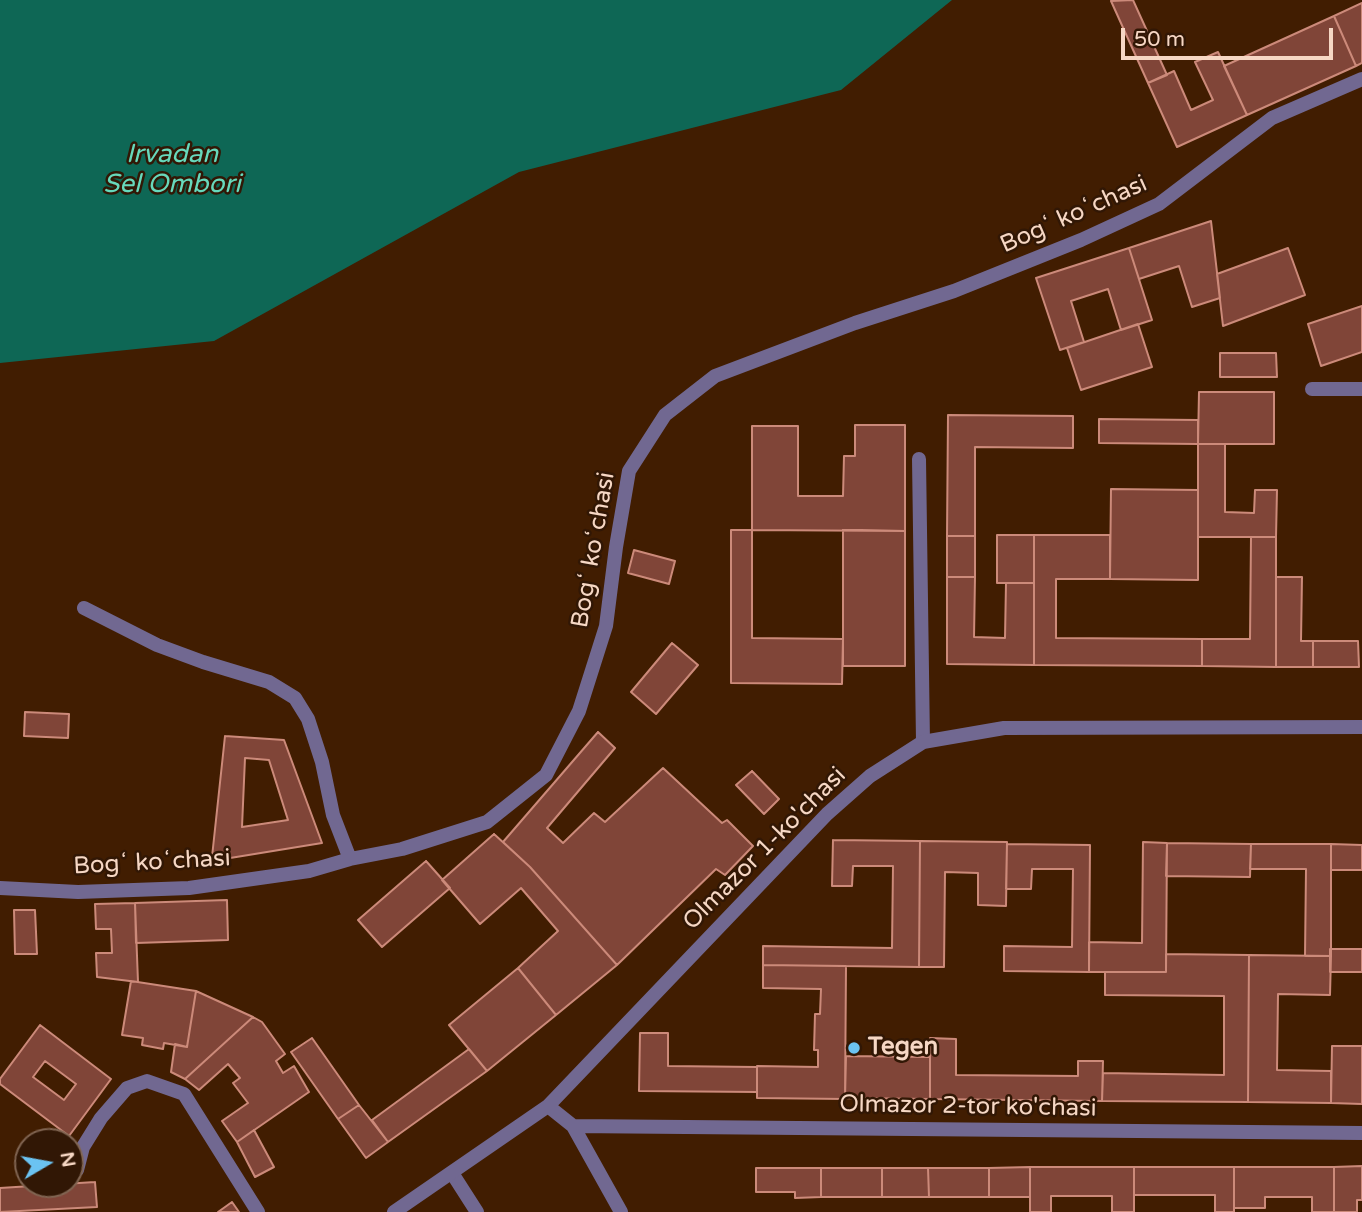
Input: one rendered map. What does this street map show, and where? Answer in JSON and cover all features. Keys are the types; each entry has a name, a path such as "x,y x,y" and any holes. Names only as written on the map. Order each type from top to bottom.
{"street":[{"name":"Bogʻ koʻchasi","path":"0,888 78,892 189,888 309,871 350,859 402,849 487,822 546,775 579,711 606,626 629,471 665,415 715,376 855,323 954,291 1081,240 1159,204 1272,118 1362,79"},
{"path":"1312,389 1362,389"},
{"path":"919,459 923,742"},
{"path":"84,607 157,645 269,682 295,698 309,719 333,815 350,859"},
{"name":"Olmazor 1-ko'chasi","path":"394,1212 548,1106 827,814 870,776 923,742 1004,728 1362,727"},
{"path":"84,1145 101,1118 127,1088 148,1081 184,1094 258,1212"},
{"path":"548,1106 573,1126 621,1212"},
{"name":"Olmazor 2-tor ko'chasi","path":"573,1126 1362,1133"},
{"path":"452,1173 477,1212"}],"water":[{"name":"Irvadan Sel Ombori","path":"0,0 952,0 841,90 519,172 214,341 0,363"}],"building":[{"path":"1133,0 1167,75 1148,83 1111,1"},
{"path":"1362,3 1362,63 1356,66 1334,16"},
{"path":"1334,16 1356,66 1247,115 1224,66"},
{"path":"1218,52 1247,115 1177,147 1148,83 1174,71 1191,110 1213,100 1195,62"},
{"path":"1211,221 1220,298 1192,307 1179,266 1139,279 1129,248"},
{"path":"1129,248 1152,320 1121,330 1108,289 1071,301 1084,342 1060,350 1036,278"},
{"path":"1288,248 1305,295 1223,326 1217,274"},
{"path":"1362,306 1362,352 1321,366 1308,324"},
{"path":"1138,324 1152,367 1081,390 1067,348"},
{"path":"1220,353 1276,353 1277,377 1220,377"},
{"path":"1199,392 1274,392 1274,444 1198,444"},
{"path":"948,415 1073,416 1073,448 975,447 975,536 947,536"},
{"path":"1099,419 1198,420 1198,444 1099,443"},
{"path":"855,425 905,425 905,531 752,530 752,426 798,426 798,496 843,496 844,456 855,456"},
{"path":"1198,444 1225,444 1225,512 1254,513 1255,490 1277,490 1276,537 1198,537"},
{"path":"1111,489 1198,490 1198,580 1110,579"},
{"path":"731,530 752,530 752,638 843,639 842,684 731,683"},
{"path":"843,530 905,531 905,666 843,666"},
{"path":"997,535 1034,535 1034,583 997,583"},
{"path":"1034,535 1110,535 1110,579 1056,579 1056,638 1202,639 1202,666 1034,665"},
{"path":"947,536 975,536 975,577 947,577"},
{"path":"1251,537 1276,537 1276,667 1202,666 1202,639 1250,639"},
{"path":"634,550 675,561 669,584 628,573"},
{"path":"947,577 975,577 974,637 1005,638 1006,583 1034,583 1034,665 947,664"},
{"path":"1276,577 1302,577 1301,641 1313,641 1313,667 1276,667"},
{"path":"1313,641 1358,641 1359,667 1313,667"},
{"path":"672,643 698,665 656,714 631,692"},
{"path":"25,712 69,714 68,738 24,736"},
{"path":"598,732 615,748 547,828 563,843 594,813 605,822 663,768 722,823 727,820 753,846 725,875 716,869 617,965 530,867 503,842"},
{"path":"225,736 284,740 322,843 224,859 212,857","holes":["245,758 269,760 288,820 242,827"]},
{"path":"752,771 779,799 764,814 736,785"},
{"path":"494,834 530,867 617,965 556,1015 518,968 558,931 521,888 480,924 442,880"},
{"path":"833,840 920,841 919,967 763,965 763,946 892,948 893,866 853,866 852,886 832,886"},
{"path":"920,841 1007,842 1006,906 978,905 978,873 945,872 944,967 919,967"},
{"path":"1143,842 1167,843 1166,972 1089,972 1089,942 1142,943"},
{"path":"1167,843 1251,844 1250,877 1166,876"},
{"path":"1007,844 1090,845 1089,972 1004,971 1004,946 1072,947 1073,869 1032,869 1031,889 1006,889"},
{"path":"1251,844 1331,844 1331,956 1305,956 1306,869 1250,869"},
{"path":"1331,844 1362,845 1362,870 1331,870"},
{"path":"426,861 450,888 382,947 358,920"},
{"path":"227,900 228,940 136,943 135,903"},
{"path":"135,903 138,982 97,977 96,953 112,953 111,929 96,929 95,904"},
{"path":"14,910 35,910 37,954 15,954"},
{"path":"1330,949 1362,949 1362,972 1330,972"},
{"path":"1166,954 1249,955 1248,1102 1102,1101 1103,1073 1224,1075 1224,996 1105,995 1105,972 1166,972"},
{"path":"1249,955 1331,956 1330,995 1278,994 1277,1070 1331,1071 1331,1103 1248,1102"},
{"path":"763,965 846,966 845,1099 757,1098 757,1066 818,1067 818,1050 814,1050 815,1014 820,1014 821,989 763,988"},
{"path":"518,968 556,1015 487,1071 449,1025"},
{"path":"131,981 196,991 187,1047 164,1043 163,1049 142,1045 143,1038 122,1035"},
{"path":"196,991 253,1017 185,1079 171,1072 175,1044 187,1047"},
{"path":"253,1017 262,1022 285,1054 276,1061 283,1073 294,1066 309,1092 237,1142 222,1121 248,1103 233,1083 240,1078 228,1064 199,1090 185,1079"},
{"path":"40,1025 111,1079 75,1128 58,1128 0,1084 0,1079","holes":["45,1061 76,1084 64,1100 33,1077"]},
{"path":"640,1033 668,1033 668,1066 757,1067 757,1092 639,1091"},
{"path":"312,1038 359,1105 338,1119 291,1052"},
{"path":"930,1038 956,1039 956,1075 1078,1076 1078,1061 1103,1061 1102,1101 930,1099"},
{"path":"1332,1046 1362,1046 1362,1104 1331,1103"},
{"path":"469,1049 487,1071 388,1142 372,1120"},
{"path":"846,1056 930,1057 930,1099 845,1098"},
{"path":"359,1105 388,1142 366,1158 338,1119"},
{"path":"254,1130 274,1167 255,1177 237,1142"},
{"path":"1362,1166 1362,1200 1357,1200 1357,1212 1334,1212 1334,1167"},
{"path":"1030,1167 1030,1197 989,1197 989,1168"},
{"path":"1030,1167 1134,1167 1134,1212 1112,1212 1112,1196 1051,1196 1051,1212 1030,1212"},
{"path":"1134,1167 1234,1167 1234,1212 1215,1212 1215,1195 1134,1195"},
{"path":"1234,1167 1334,1167 1334,1212 1312,1212 1312,1197 1265,1197 1265,1208 1234,1208"},
{"path":"756,1168 821,1168 821,1197 795,1198 795,1192 756,1192"},
{"path":"821,1168 882,1168 882,1197 821,1197"},
{"path":"882,1168 928,1168 929,1197 882,1197"},
{"path":"928,1168 989,1168 989,1197 929,1197"},
{"path":"95,1182 97,1207 0,1212 0,1188 14,1187 14,1198 84,1198 84,1183"},
{"path":"232,1202 239,1212 218,1212"}],"place":[{"name":"Tegen","path":"854,1048"}]}
